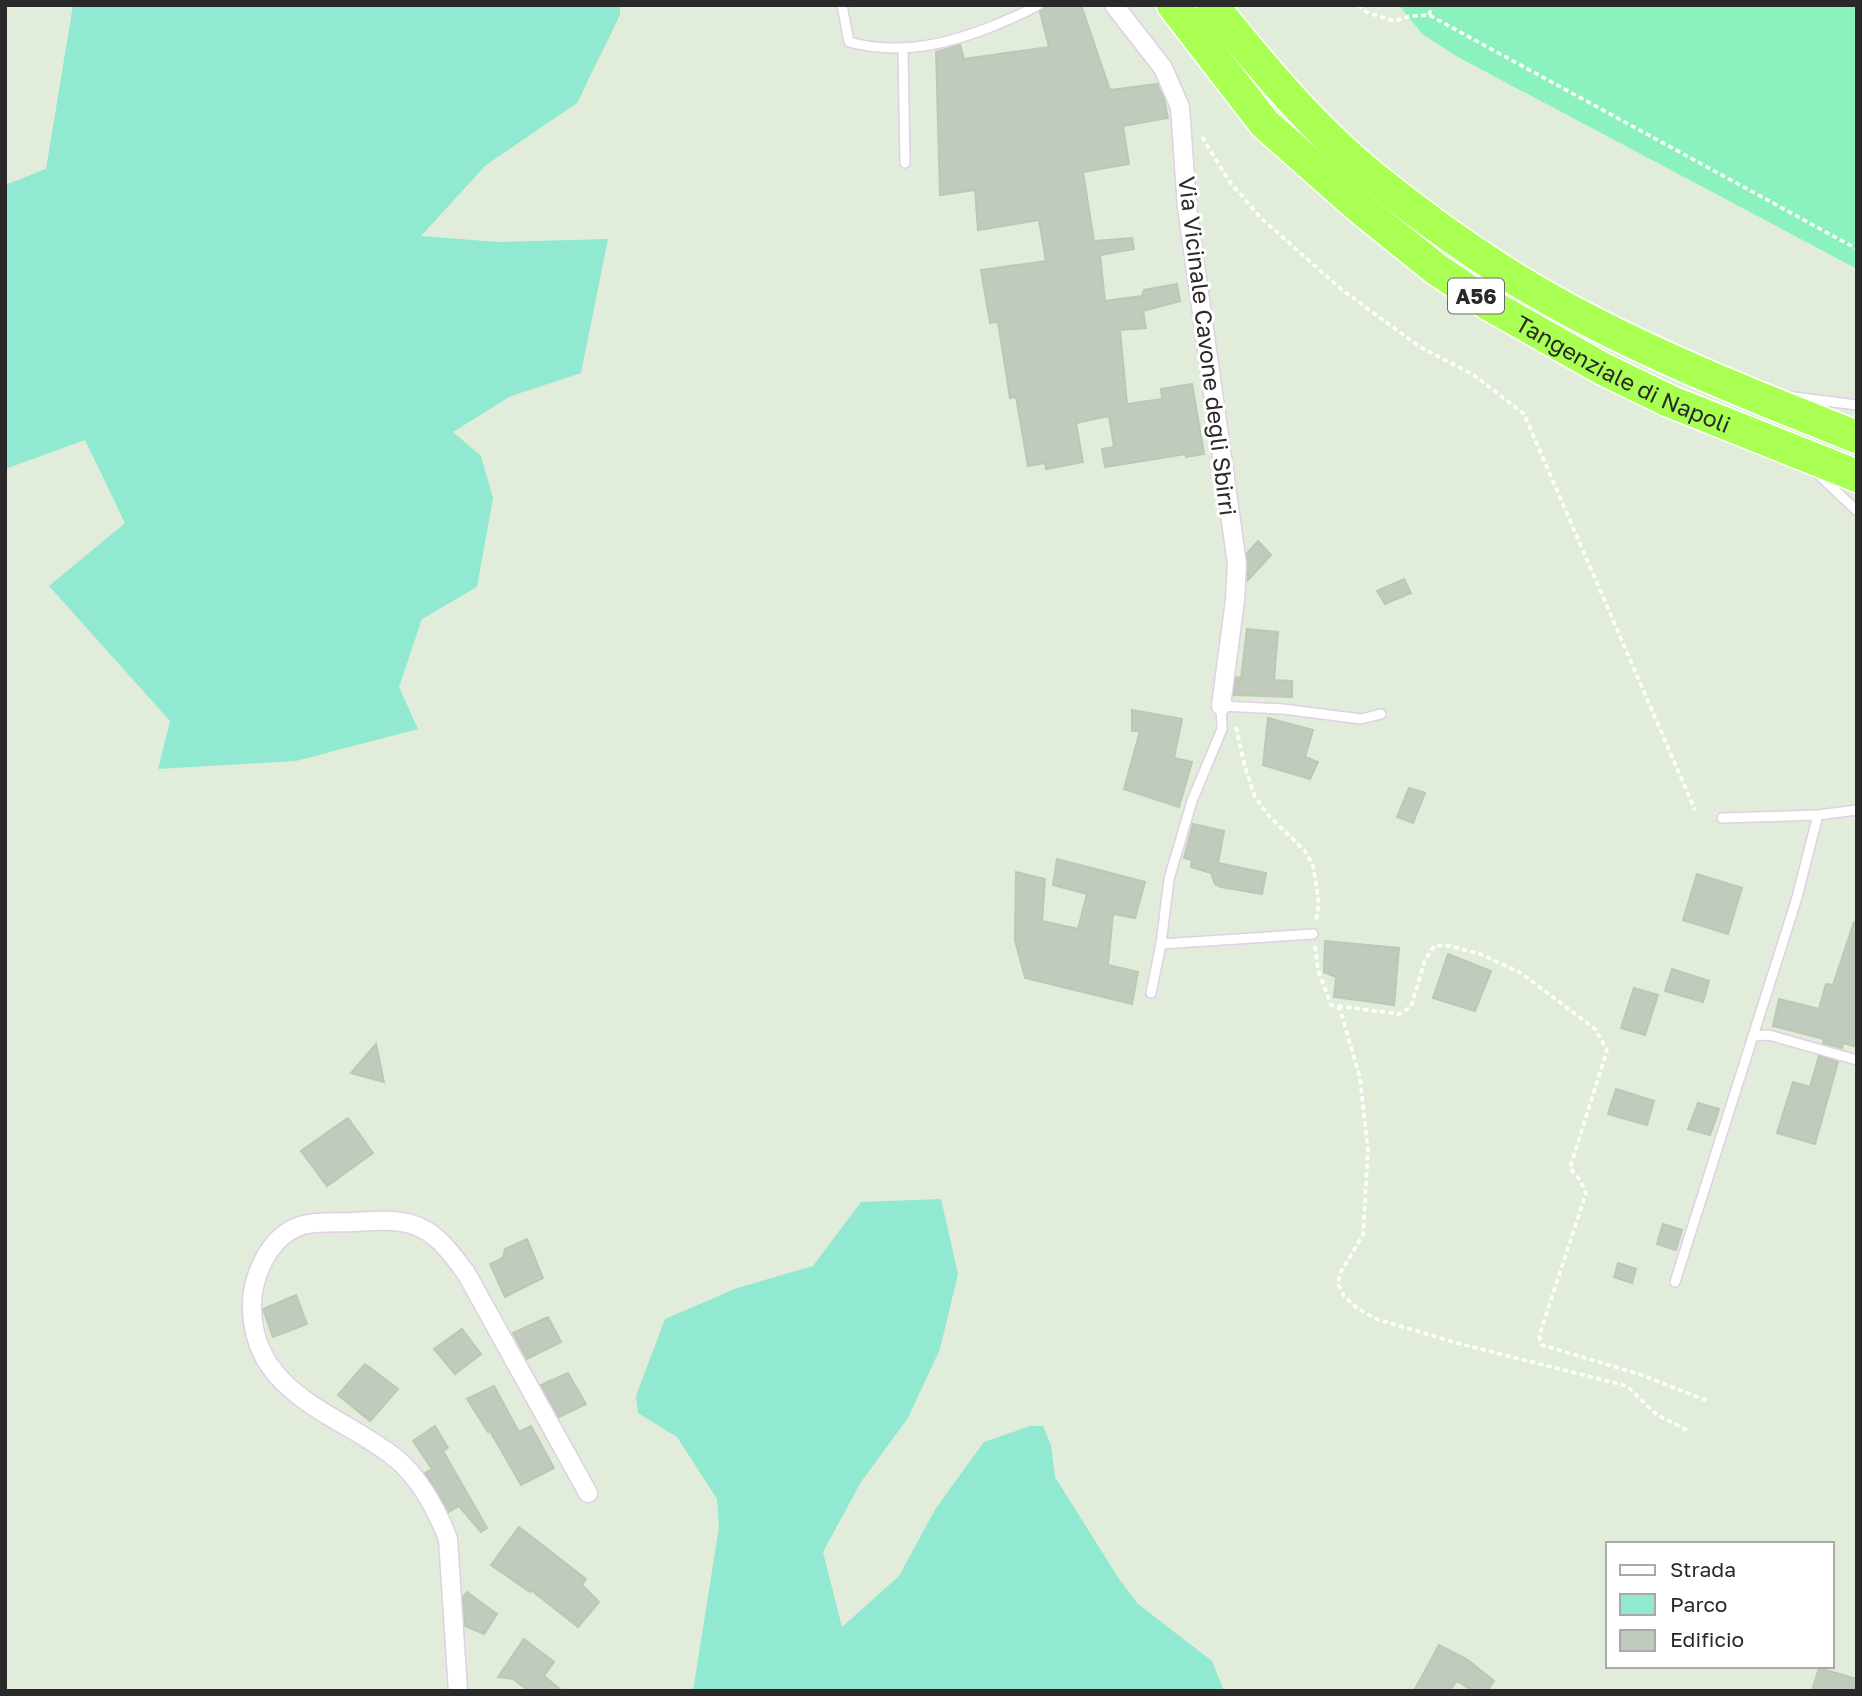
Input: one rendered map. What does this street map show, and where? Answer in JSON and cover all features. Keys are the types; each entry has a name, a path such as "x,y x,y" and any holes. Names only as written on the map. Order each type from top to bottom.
{"highway":[{"name":"Tangenziale di Napoli","path":"1173,5 1265,124 1359,207 1436,269 1488,304 1603,369 1669,401 1857,477"},
{"name":"Tangenziale di Napoli","path":"1212,5 1267,74 1322,131 1374,178 1504,271 1565,308 1735,389 1857,437"}],"street":[{"name":"Via Vicinale Cavone degli Sbirri","path":"1114,5 1163,68 1180,107 1187,207 1237,564 1221,706"},
{"path":"458,1691 448,1539 441,1519 410,1472 393,1456 300,1398 282,1384 268,1363 261,1351 252,1309 256,1276 268,1254 288,1232 301,1226 393,1222 411,1224 434,1236 466,1273 588,1493"}],"lane":[{"path":"842,5 849,42 872,48 902,50 927,47 975,34 1038,5"},
{"path":"902,50 905,163"},
{"path":"1735,389 1857,405"},
{"path":"1796,453 1857,511"},
{"path":"1151,993 1161,944 1169,879 1192,801 1222,729 1221,706 1283,709 1361,719 1381,714"},
{"path":"1722,818 1818,815 1857,810"},
{"path":"1675,1282 1796,901 1818,815"},
{"path":"1161,944 1313,934"},
{"path":"1753,1036 1769,1035 1857,1059"}],"path":[{"path":"1358,5 1366,12 1394,21 1429,15 1857,249"},
{"path":"1429,15 1432,5"},
{"path":"1180,107 1215,156 1229,181 1261,218 1341,289 1420,347 1474,375 1524,414 1695,810"},
{"path":"1221,706 1238,731 1244,767 1255,797 1269,816 1305,851 1313,866 1319,903 1313,934 1318,970 1331,1006"},
{"path":"1331,1006 1399,1014 1411,1007 1425,960 1435,945 1450,946 1480,954 1521,974 1595,1029 1606,1050 1570,1168 1586,1193 1539,1336 1542,1345 1639,1374 1709,1401"},
{"path":"1331,1006 1340,1009 1360,1078 1368,1150 1363,1235 1340,1273 1338,1284 1344,1296 1376,1320 1626,1386 1657,1415 1689,1431"}],"green space":[{"path":"73,5 620,5 620,15 577,103 486,165 421,236 498,242 608,239 581,373 511,396 453,432 481,456 493,498 477,587 422,619 399,687 418,729 296,761 158,769 170,721 49,586 125,523 85,440 5,469 5,185 46,169"},
{"path":"1399,5 1857,5 1857,269 1458,57 1422,34"},
{"path":"941,1199 958,1274 940,1349 908,1418 861,1482 823,1552 842,1627 899,1576 936,1508 984,1442 1030,1426 1043,1426 1051,1445 1055,1477 1119,1579 1138,1604 1212,1661 1224,1691 693,1691 719,1527 717,1499 677,1437 638,1413 636,1396 665,1319 737,1288 813,1266 861,1202"}],"building":[{"path":"1049,5 1081,5 1110,90 1157,84 1164,99 1168,118 1123,126 1129,164 1083,172 1094,241 1132,238 1134,249 1100,255 1105,301 1142,296 1144,290 1177,284 1180,301 1143,311 1146,328 1120,330 1127,404 1162,399 1161,389 1192,384 1204,454 1186,457 1186,454 1105,467 1102,449 1114,447 1109,416 1076,423 1083,462 1046,469 1045,463 1028,466 1016,397 1010,398 998,322 990,323 981,270 1046,261 1039,220 978,230 975,190 940,195 936,52 960,45 964,59 1049,47 1040,12"},
{"path":"1258,541 1271,555 1248,580 1247,553"},
{"path":"1404,579 1411,593 1385,604 1377,591"},
{"path":"1247,629 1278,632 1274,680 1292,681 1292,697 1234,695 1236,677 1241,678"},
{"path":"1132,710 1182,719 1174,758 1192,762 1179,807 1124,789 1140,731 1132,731"},
{"path":"1268,718 1313,730 1305,757 1318,762 1310,779 1263,765"},
{"path":"1409,788 1425,793 1413,823 1397,817"},
{"path":"1193,824 1224,831 1218,863 1266,873 1262,894 1221,887 1215,884 1211,873 1191,867 1192,860 1184,858"},
{"path":"1057,859 1145,882 1135,918 1113,914 1108,965 1138,972 1132,1004 1025,978 1015,940 1016,872 1045,879 1042,921 1078,929 1087,894 1053,885"},
{"path":"1697,874 1742,888 1728,934 1683,920"},
{"path":"1854,922 1857,922 1857,1047 1843,1043 1842,1048 1823,1043 1824,1039 1773,1026 1779,999 1819,1009 1826,984 1833,985"},
{"path":"1325,941 1399,948 1394,1005 1334,997 1336,977 1324,972"},
{"path":"1448,954 1491,971 1475,1011 1433,998"},
{"path":"1672,969 1709,981 1703,1002 1665,991"},
{"path":"1634,988 1658,995 1645,1035 1621,1028"},
{"path":"376,1044 384,1082 351,1073"},
{"path":"1819,1056 1838,1062 1815,1144 1777,1133 1793,1082 1810,1087"},
{"path":"1616,1089 1654,1101 1647,1125 1608,1114"},
{"path":"1698,1103 1719,1109 1710,1135 1688,1129"},
{"path":"348,1118 373,1153 327,1186 301,1151"},
{"path":"1663,1224 1682,1230 1676,1250 1657,1244"},
{"path":"527,1239 543,1278 505,1297 490,1264 503,1258 505,1249"},
{"path":"1618,1263 1636,1269 1632,1283 1614,1277"},
{"path":"296,1295 307,1324 273,1337 263,1309"},
{"path":"548,1317 561,1342 527,1359 513,1333"},
{"path":"462,1329 481,1354 455,1374 434,1349"},
{"path":"365,1364 398,1389 370,1421 338,1395"},
{"path":"568,1373 586,1404 559,1417 541,1385"},
{"path":"494,1386 519,1432 531,1426 554,1468 521,1485 490,1431 488,1432 467,1399"},
{"path":"435,1426 448,1448 443,1451 487,1528 481,1532 459,1506 449,1512 425,1473 432,1469 413,1441"},
{"path":"519,1527 586,1579 582,1585 599,1602 578,1627 531,1590 530,1592 491,1565"},
{"path":"467,1592 497,1614 484,1634 465,1626 463,1597"},
{"path":"524,1639 554,1662 544,1676 562,1691 529,1691 513,1679 498,1677"},
{"path":"1439,1645 1468,1660 1494,1681 1487,1691 1473,1691 1457,1681 1449,1691 1414,1691"},
{"path":"1819,1668 1857,1679 1857,1691 1812,1691"}]}
